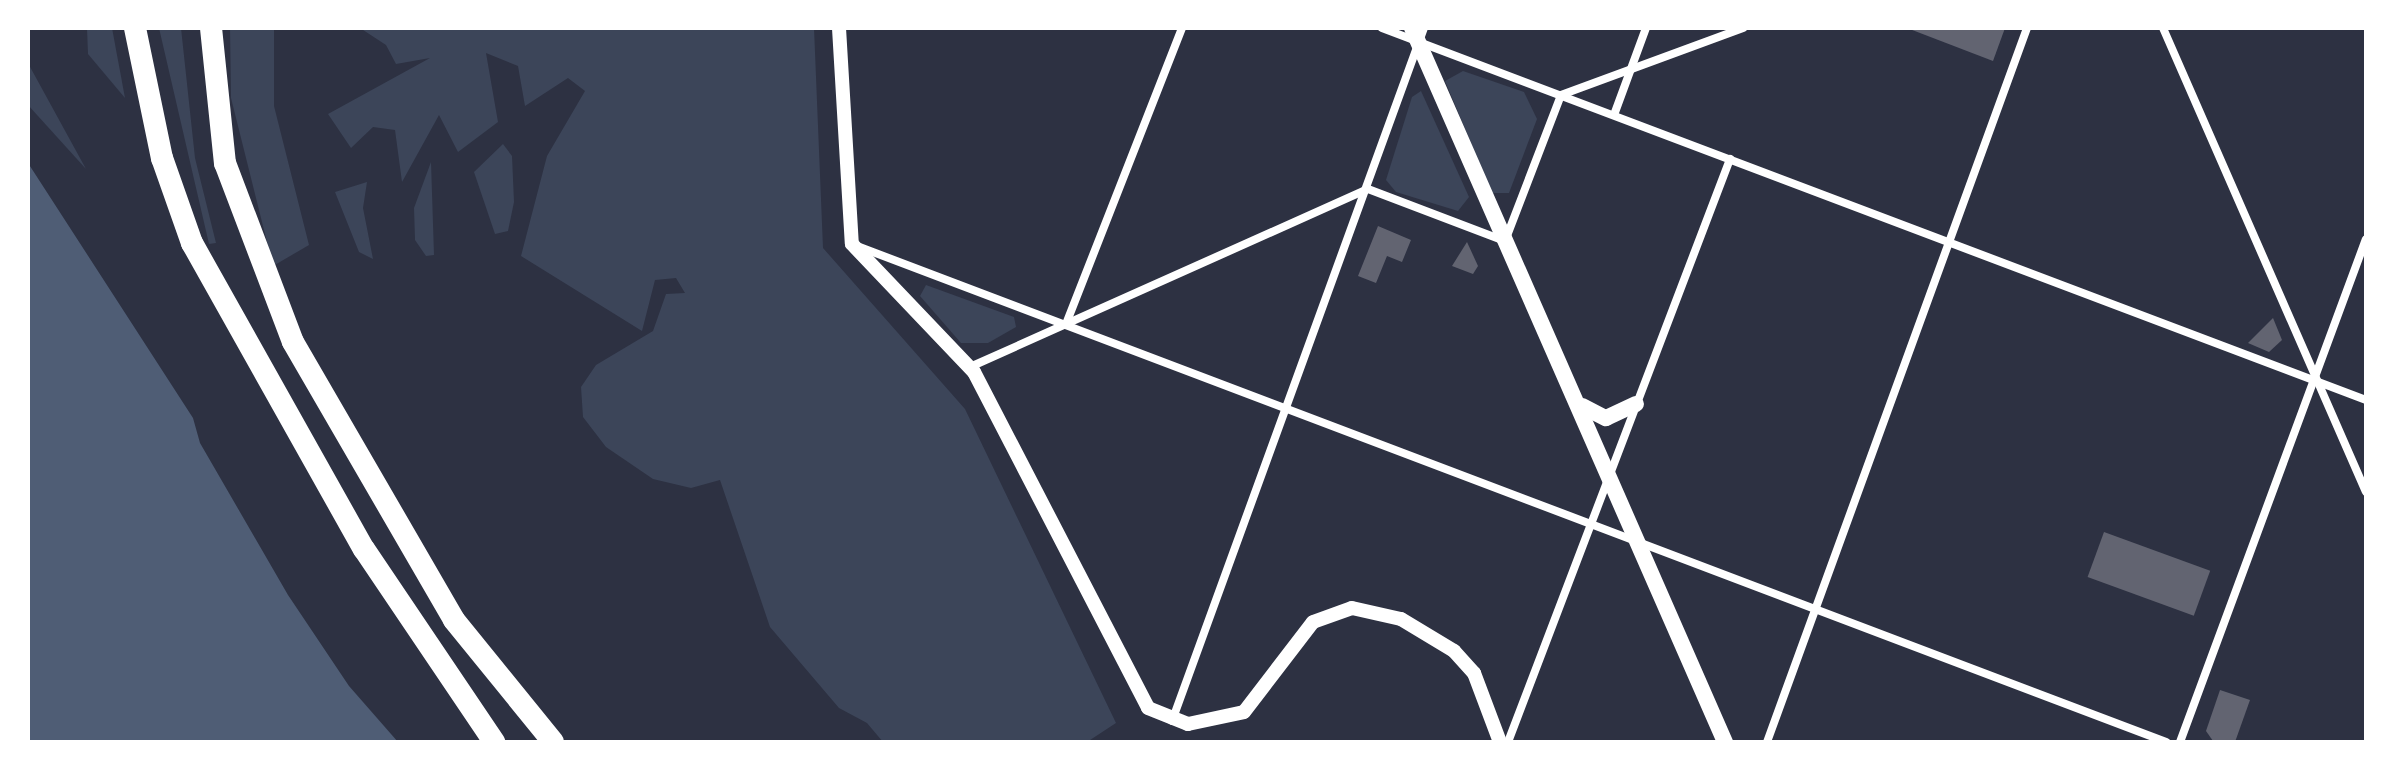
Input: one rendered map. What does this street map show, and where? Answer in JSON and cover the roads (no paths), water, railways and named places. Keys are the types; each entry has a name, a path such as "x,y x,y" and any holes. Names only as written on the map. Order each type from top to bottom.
{"highway":[{"path":"135,28 162,158 192,243 364,549 494,742"},
{"path":"211,28 225,163 293,342 454,620 553,742"}],"main road":[{"path":"1418,33 1505,241 1643,542 1725,742"},
{"path":"1580,405 1606,418 1636,404"}],"street":[{"path":"842,28 839,44 852,244 970,367 1148,708 1172,722 1217,722 1244,712 1313,622 1352,608 1401,619 1454,651 1474,673 1500,742"},
{"path":"1066,324 1182,28"},
{"path":"1382,28 1418,33 1561,95 2366,400"},
{"path":"1614,115 1646,28"},
{"path":"1561,95 1743,28"},
{"path":"1767,742 1952,243 2027,28"},
{"path":"2163,28 2366,492"},
{"path":"1172,722 1368,189 1418,33"},
{"path":"970,367 1368,189 1505,241 1561,95"},
{"path":"1508,742 1730,159"},
{"path":"2180,742 2366,239"},
{"path":"852,244 2166,742"}]}
